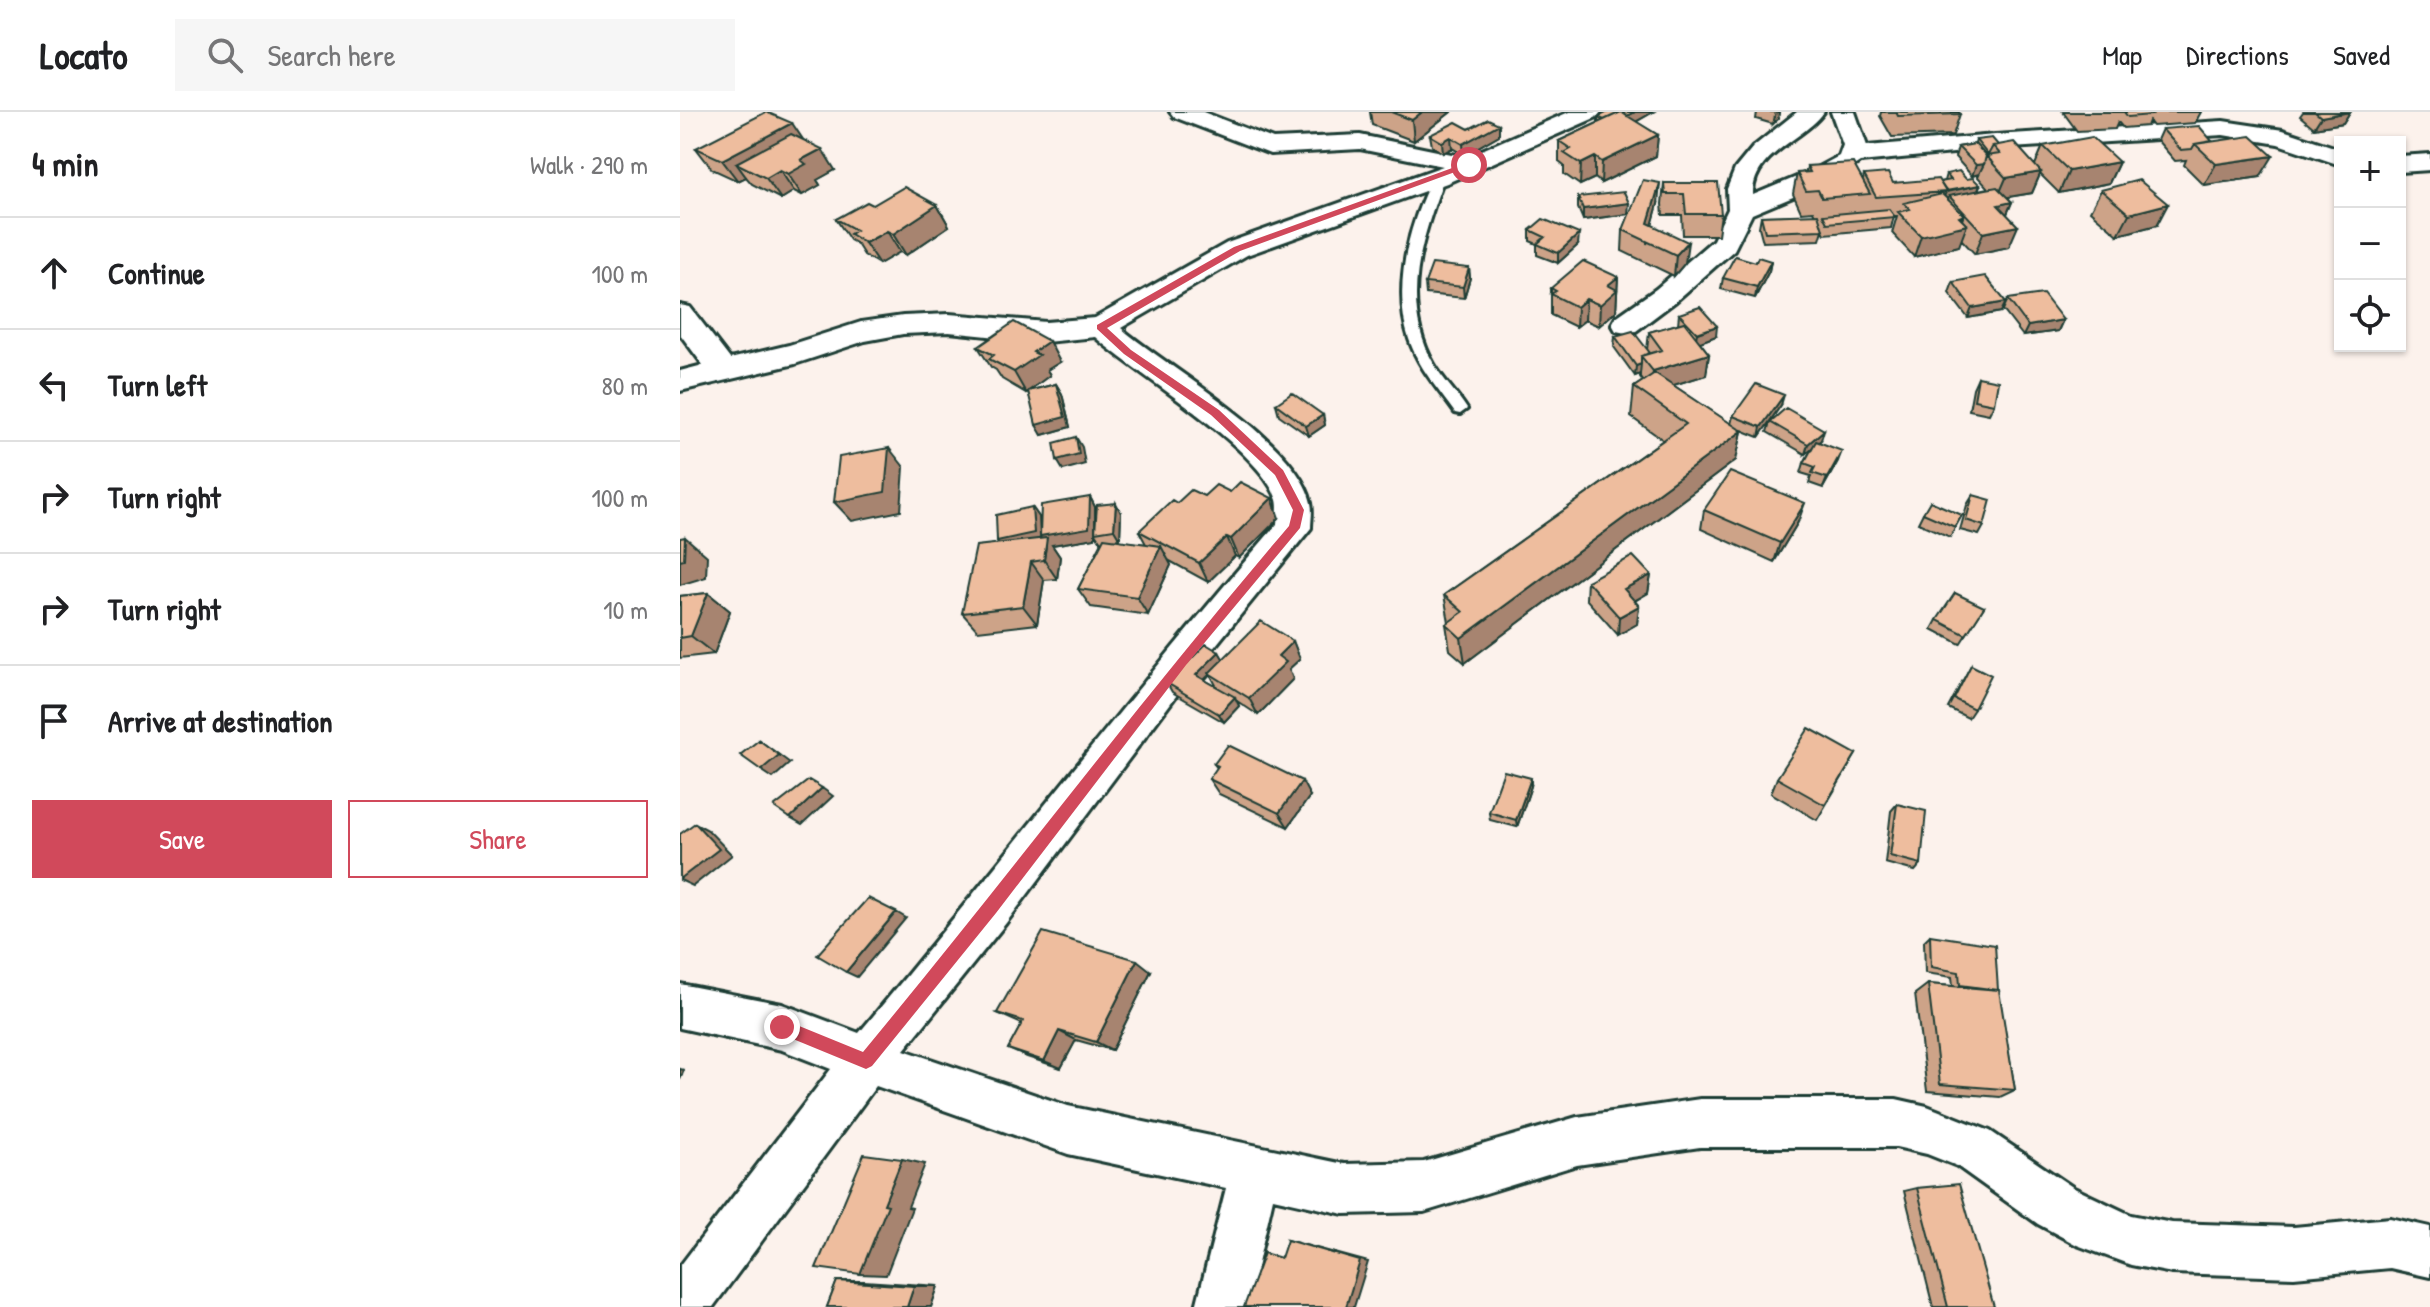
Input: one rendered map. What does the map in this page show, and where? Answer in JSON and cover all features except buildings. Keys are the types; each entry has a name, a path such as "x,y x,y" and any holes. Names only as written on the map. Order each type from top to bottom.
{"street":[{"path":"1192,115 1238,112"},
{"path":"680,381 795,354 861,332 903,325 949,323 1046,332 1101,327 1237,249 1438,178 1589,112"},
{"path":"1626,324 1690,276 1724,244 1741,209 1740,189 1748,169 1762,152 1812,112"},
{"path":"1843,112 1855,147 1854,155"},
{"path":"1192,115 1270,147 1360,142 1386,145 1469,165"},
{"path":"1741,209 1820,177 1854,155 1995,142 2223,128 2283,137 2334,156"},
{"path":"2406,164 2430,162"},
{"path":"680,314 724,372"},
{"path":"681,1307 866,1061 991,908 1181,661 1294,528 1298,519 1293,495 1263,456 1215,412 1128,352 1101,327"},
{"path":"680,1006 782,1027 866,1061 1068,1130 1344,1189 1424,1187 1577,1141 1700,1123 1896,1123 1927,1130 1973,1148 2056,1206 2095,1227 2131,1240 2172,1248 2294,1252 2390,1243 2430,1252"},
{"path":"1222,1307 1255,1170"}],"lane":[{"path":"1438,178 1408,276 1406,304 1412,332 1427,365 1460,409"}],"route":[{"path":"782,1027 866,1061 991,908 1181,661 1294,528 1298,510 1293,495 1279,473 1215,412 1128,352 1101,327 1163,288 1237,249 1469,165"}]}
